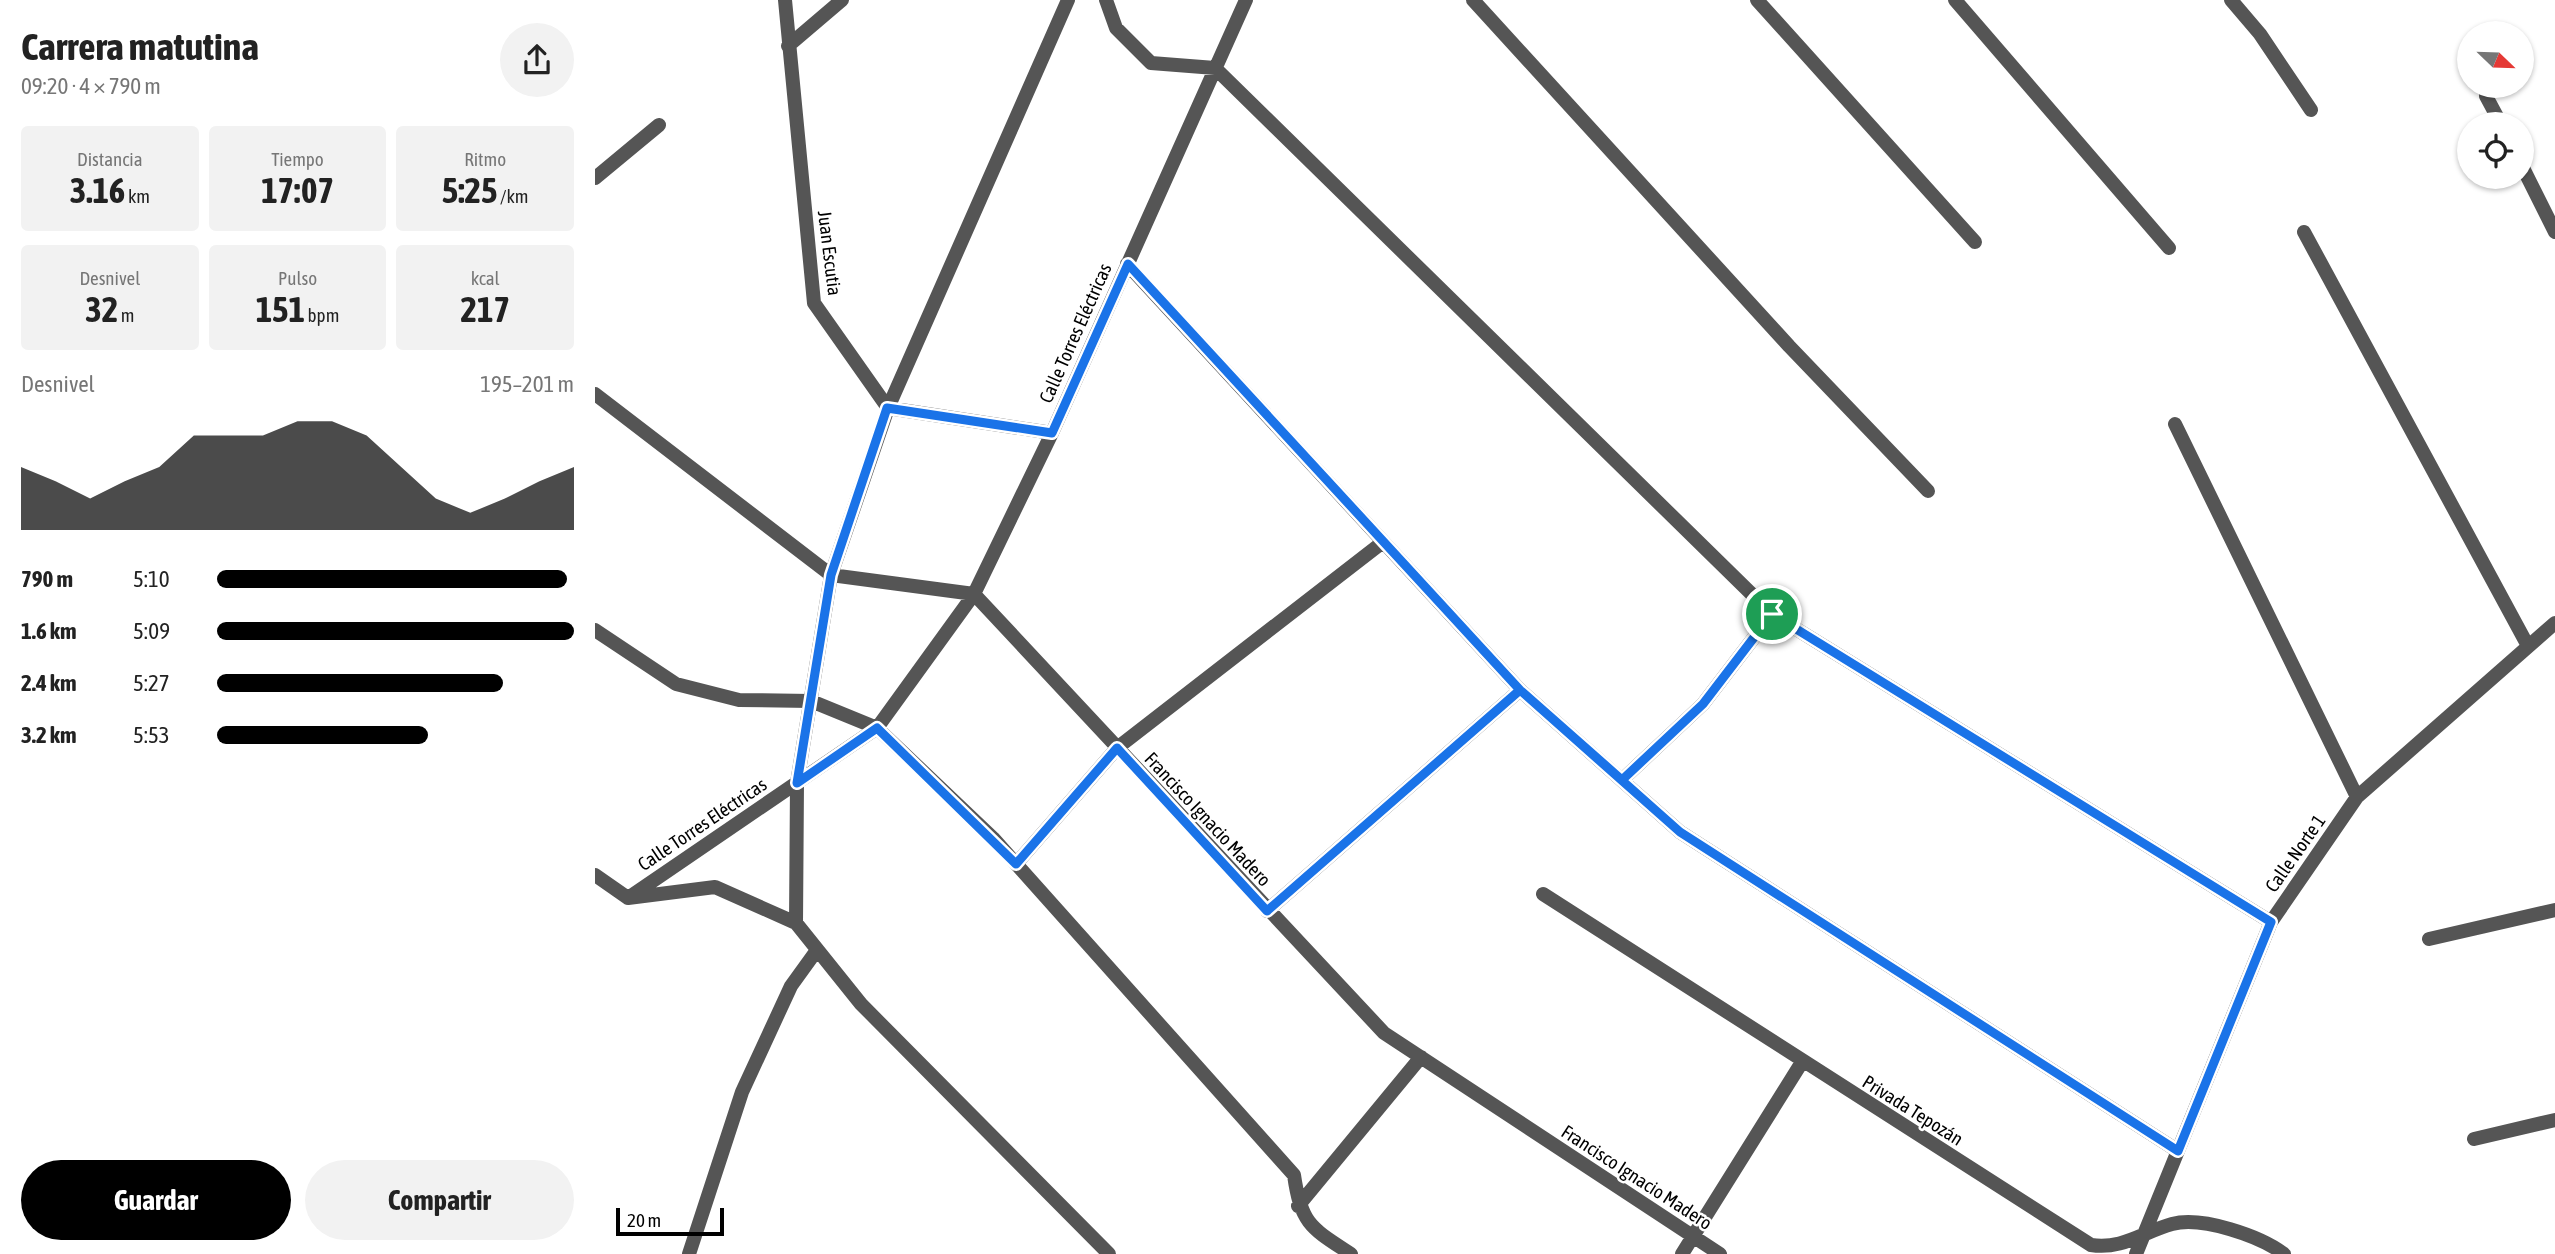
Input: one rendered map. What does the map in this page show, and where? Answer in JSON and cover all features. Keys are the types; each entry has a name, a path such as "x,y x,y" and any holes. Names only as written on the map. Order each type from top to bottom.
{"street":[{"name":"Juan Escutia","path":"785,0 814,303 887,408"},
{"path":"788,46 842,0"},
{"name":"Calle Torres Eléctricas","path":"796,923 797,783 831,575 887,408 1068,0"},
{"path":"1106,0 1116,28 1151,63 1215,68 1772,614 2271,922"},
{"name":"Calle Torres Eléctricas","path":"628,898 877,728 974,594 1052,433 1246,0"},
{"path":"1473,0 1789,346 1928,491"},
{"path":"1757,0 1975,242"},
{"path":"1955,0 2169,248"},
{"path":"2231,0 2260,34 2311,110"},
{"path":"595,178 659,125"},
{"path":"2534,189 2555,232"},
{"path":"2304,232 2528,646"},
{"path":"1128,264 1520,690 1680,832 2178,1151"},
{"path":"595,394 831,575 974,594"},
{"path":"887,408 1052,433"},
{"path":"2175,424 2357,797"},
{"path":"1016,864 1117,748 1383,542"},
{"name":"Francisco Ignacio Madero","path":"974,594 1267,911 1384,1033 1720,1254"},
{"path":"1622,780 1703,704 1772,614"},
{"name":"Calle Norte 1","path":"2136,1254 2271,922 2357,797 2555,623"},
{"path":"595,630 676,684 739,700 811,701 877,728 1016,864 1294,1175 1298,1206 1313,1229 1351,1254"},
{"path":"1267,911 1520,690"},
{"path":"595,876 628,898 715,887 796,923 861,1004 1109,1254"},
{"name":"Privada Tepozán","path":"1543,894 2091,1245 2109,1248 2143,1237 2170,1224 2186,1221 2218,1226 2284,1254"},
{"path":"2429,939 2555,910"},
{"path":"689,1254 742,1092 791,986 817,950"},
{"path":"1298,1206 1421,1058"},
{"path":"1682,1254 1802,1062"},
{"path":"2474,1139 2555,1120"}],"route":[{"path":"1772,614 1703,704 1622,780 1520,690 1128,264 1052,433 887,408 831,575 797,783 877,728 993,838 1016,864 1117,748 1267,911 1520,690 1680,832 2178,1151 2271,922 1772,614"}]}
